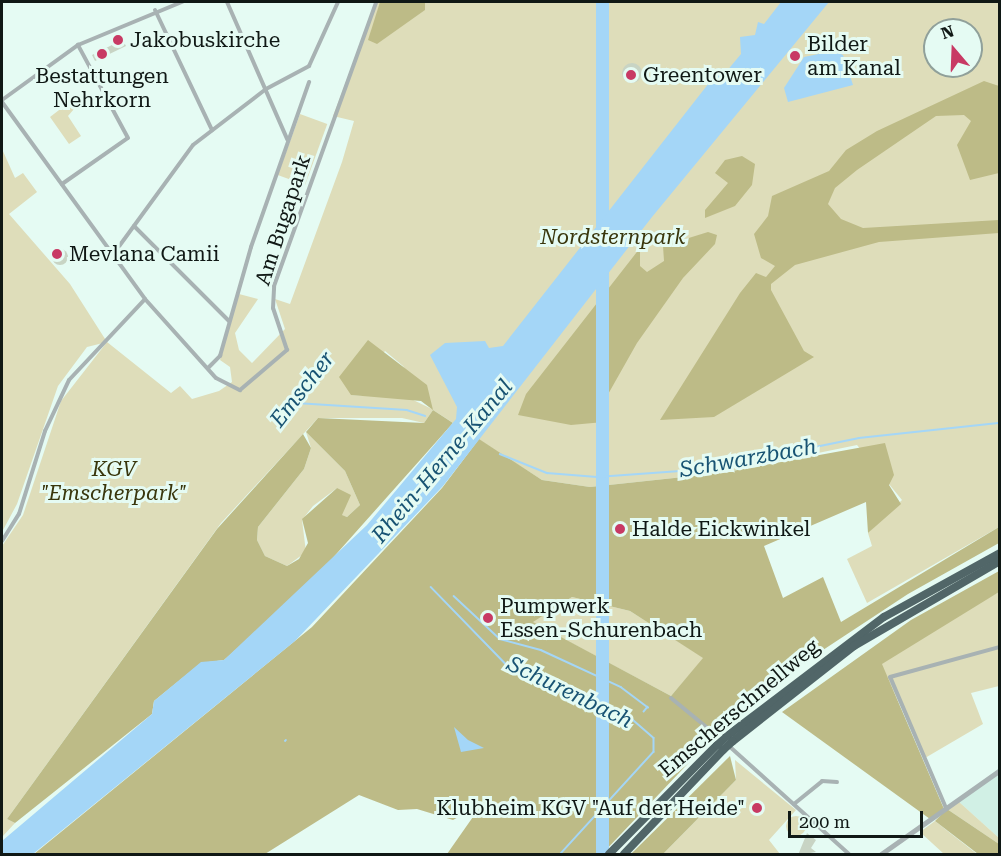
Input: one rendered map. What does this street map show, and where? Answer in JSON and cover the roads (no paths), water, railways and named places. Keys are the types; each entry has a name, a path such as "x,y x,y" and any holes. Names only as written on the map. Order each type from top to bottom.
{"highway":[{"name":"Emscherschnellweg","path":"609,855 720,747 769,705 885,617 999,553"},
{"name":"Emscherschnellweg","path":"782,695 889,623 999,561"},
{"name":"Emscherschnellweg","path":"624,855 720,747"}],"street":[{"path":"182,2 175,2 155,10 78,45 2,101 145,299 209,367 220,356 229,321 309,82"},
{"path":"227,2 288,140"},
{"path":"112,256 193,145 266,89 299,75 314,60 338,2"},
{"name":"Am Bugapark","path":"209,367 228,389 240,390 287,350 273,308 274,286 376,2"},
{"path":"155,10 212,130"},
{"path":"62,184 128,138 78,45"},
{"path":"134,226 229,321"},
{"path":"2,541 19,514 64,388 96,346 145,299"},
{"path":"946,808 890,677 999,647"},
{"path":"671,698 794,804 849,855"},
{"path":"881,855 999,770"},
{"path":"794,804 822,781 837,782"}],"water":[{"path":"596,2 609,2 609,854 596,854"},
{"name":"Rhein-Herne-Kanal","path":"781,2 829,2 652,217 443,486 295,641 33,854 2,854 2,841 152,714 154,701 201,662 224,660 367,525 456,419 457,407 430,355 445,343 485,341 489,348 503,346 716,74 726,72 741,54 740,37 755,35 758,22 764,24"},
{"path":"833,51 843,55 853,85 788,102 784,88 804,57"},
{"path":"454,727 468,740 484,748 461,752"}],"waterway":[{"name":"Schwarzbach","path":"296,403 407,410 425,416"},
{"name":"Schwarzbach","path":"500,454 547,473 597,477 708,469 859,438 1000,423"},
{"name":"Schurenbach","path":"431,587 506,664 631,718 654,738 654,752 561,854"},
{"path":"454,596 500,639 541,650 621,687 648,707 644,712"}],"place":[{"name":"Jakobuskirche","path":"118,40"},
{"name":"Bestattungen Nehrkorn","path":"102,54"},
{"name":"Bilder am Kanal","path":"795,56"},
{"name":"Greentower","path":"631,75"},
{"name":"Mevlana Camii","path":"57,254"},
{"name":"Halde Eickwinkel","path":"620,529"},
{"name":"Pumpwerk Essen-Schurenbach","path":"488,618"},
{"name":"Klubheim KGV \"Auf der Heide\"","path":"757,808"}],"park label":[{"name":"Nordsternpark","path":"613,237"},
{"name":"KGV \"Emscherpark\"","path":"114,481"}],"water label":[{"name":"Emscher","path":"302,389"}]}
